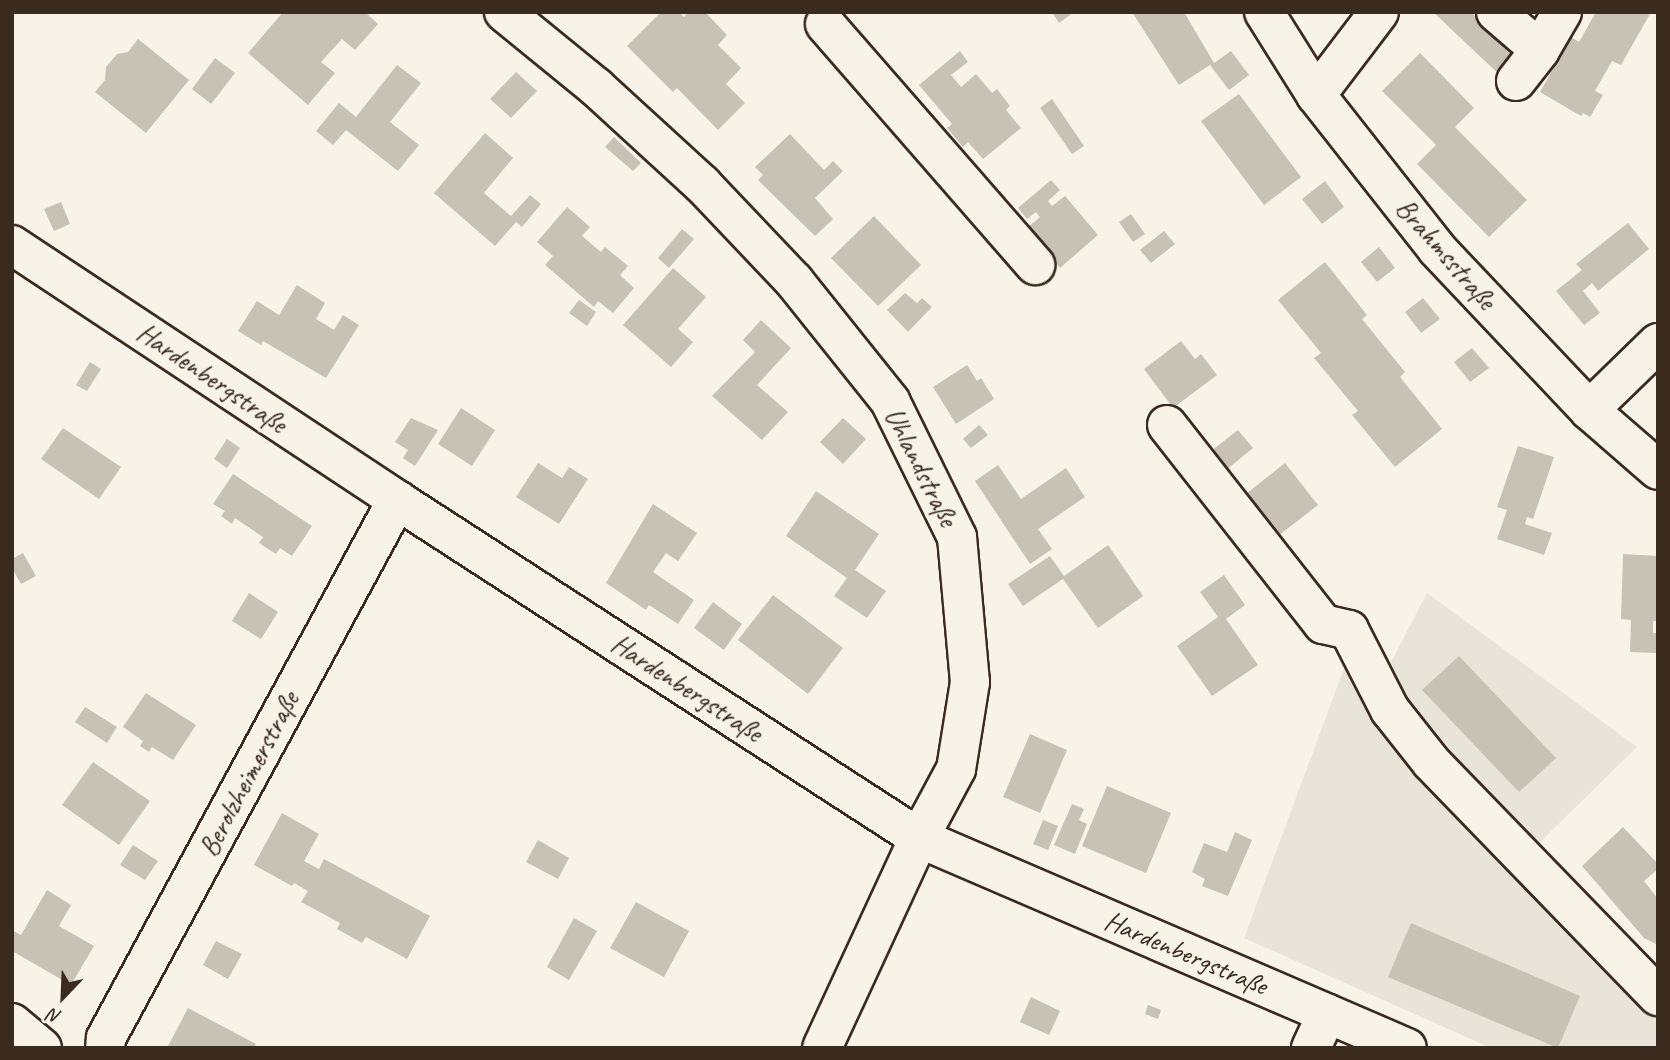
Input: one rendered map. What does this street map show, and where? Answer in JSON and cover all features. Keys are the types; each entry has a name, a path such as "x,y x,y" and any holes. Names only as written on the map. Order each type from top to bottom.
{"street":[{"name":"Uhlandstraße","path":"504,12 596,87 702,184 794,281 890,401 957,537 971,682 956,769 919,838 822,1048"},
{"name":"Brahmsstraße","path":"1264,12 1316,95 1437,249 1589,411 1658,470"},
{"path":"1316,95 1379,12"},
{"path":"1496,12 1540,50"},
{"path":"1516,81 1540,50 1562,12"},
{"path":"823,16 1035,265"},
{"name":"Hardenbergstraße","path":"12,245 397,500 919,838 1407,1048"},
{"path":"1589,411 1658,343"},
{"path":"1167,425 1323,624 1349,630 1390,710 1431,762 1658,996"},
{"name":"Berolzheimerstraße","path":"105,1048 106,1038 397,500"},
{"path":"1311,1048 1327,1013"},
{"path":"12,1023 42,1048"}],"shaded area":[{"path":"1427,593 1637,747 1518,864 1658,1015 1658,1048 1491,1048 1244,938 1346,663 1377,689"}],"building":[{"path":"283,12 365,12 378,24 355,50 342,39 321,62 335,73 308,105 248,53"},
{"path":"661,12 679,12 684,17 688,12 705,12 727,35 718,45 741,68 726,84 745,103 718,130 677,88 673,92 627,46"},
{"path":"1052,12 1074,12 1059,23"},
{"path":"1132,12 1184,12 1214,63 1231,51 1249,75 1229,90 1210,65 1179,85"},
{"path":"1433,12 1471,12 1521,59 1503,78"},
{"path":"1596,12 1651,12 1621,65 1612,61 1595,91 1603,95 1590,117 1583,113 1581,116 1540,92 1571,37 1579,42"},
{"path":"138,39 189,80 146,133 95,92 105,80 106,67 117,54 128,52"},
{"path":"960,51 968,62 951,75 961,87 976,74 992,93 997,89 1010,106 1006,110 1021,128 983,159 968,142 963,147 947,128 952,124 919,85"},
{"path":"1420,53 1474,108 1455,127 1527,200 1489,237 1417,164 1436,145 1382,91"},
{"path":"215,58 235,73 211,104 192,89"},
{"path":"397,65 421,83 390,122 419,145 398,171 346,130 333,145 316,131 339,103 356,117"},
{"path":"516,72 537,91 511,118 490,99"},
{"path":"1239,94 1301,177 1264,205 1201,121"},
{"path":"1052,99 1084,146 1072,154 1040,108"},
{"path":"485,133 513,158 484,193 511,216 530,195 541,204 522,227 516,222 495,246 434,193"},
{"path":"790,134 824,170 833,161 843,171 815,198 833,219 815,236 758,180 763,175 755,167"},
{"path":"614,137 641,163 633,171 605,147"},
{"path":"1051,180 1060,190 1048,201 1052,206 1065,196 1098,235 1060,268 1027,228 1040,217 1036,212 1027,219 1018,208"},
{"path":"1325,181 1344,207 1322,224 1302,199"},
{"path":"61,202 70,224 54,231 44,209"},
{"path":"567,207 590,227 582,236 601,252 605,247 628,266 620,275 634,288 613,313 598,301 594,307 545,265 553,256 537,242"},
{"path":"1131,214 1145,234 1133,242 1119,222"},
{"path":"874,216 921,265 878,306 831,258"},
{"path":"1628,223 1649,249 1598,291 1592,283 1583,291 1600,313 1584,325 1556,291 1582,270 1576,264"},
{"path":"682,229 694,239 669,268 658,258"},
{"path":"1164,231 1175,244 1151,263 1140,250"},
{"path":"1379,247 1395,268 1377,282 1361,262"},
{"path":"1325,262 1367,315 1362,319 1405,372 1400,377 1442,429 1395,467 1352,415 1358,411 1314,358 1321,353 1278,300"},
{"path":"673,268 706,297 678,329 693,342 671,367 623,325"},
{"path":"297,285 325,303 316,319 334,330 343,315 359,325 326,378 263,341 261,345 238,331 257,301 279,315"},
{"path":"905,293 917,303 922,298 932,307 908,332 887,310"},
{"path":"1423,298 1440,319 1421,333 1405,312"},
{"path":"579,300 596,312 587,326 569,313"},
{"path":"761,320 791,348 757,385 788,412 762,440 712,396 755,352 743,340"},
{"path":"1181,341 1195,359 1201,354 1217,375 1173,408 1144,369"},
{"path":"1472,348 1489,368 1470,382 1454,362"},
{"path":"90,362 101,369 87,391 76,385"},
{"path":"967,365 977,381 981,378 994,399 956,424 933,387"},
{"path":"461,408 495,430 472,466 438,444"},
{"path":"411,418 438,430 415,466 403,458 408,450 395,442"},
{"path":"843,418 866,439 843,464 820,442"},
{"path":"979,425 988,435 971,448 963,439"},
{"path":"63,428 121,467 99,499 41,459"},
{"path":"1238,430 1253,448 1226,470 1211,451"},
{"path":"227,439 240,448 227,468 214,459"},
{"path":"1518,446 1554,457 1533,519 1527,517 1525,524 1552,533 1544,555 1497,539 1507,510 1497,507"},
{"path":"538,463 562,478 569,467 588,479 559,524 516,497"},
{"path":"1285,463 1318,505 1278,536 1246,494"},
{"path":"998,465 1021,499 1066,468 1085,497 1038,529 1052,549 1030,564 975,481"},
{"path":"233,474 312,526 292,556 280,548 276,554 259,543 263,537 235,518 232,524 221,516 225,511 213,504"},
{"path":"816,491 879,534 855,570 886,591 867,618 834,596 847,578 786,536"},
{"path":"653,504 697,533 678,561 666,553 653,572 694,600 678,624 649,605 646,610 606,583"},
{"path":"1108,545 1143,596 1098,628 1063,579 1023,606 1008,584 1050,556 1064,576"},
{"path":"23,553 36,576 21,584 12,568 12,559"},
{"path":"1623,554 1658,556 1658,621 1653,621 1653,633 1658,633 1658,653 1630,652 1631,620 1621,619"},
{"path":"1224,575 1245,605 1226,619 1258,665 1212,696 1177,646 1218,617 1200,592"},
{"path":"249,593 278,612 261,639 232,621"},
{"path":"773,595 843,648 808,694 738,640"},
{"path":"713,602 742,624 724,650 694,628"},
{"path":"1459,656 1556,758 1519,792 1422,690"},
{"path":"146,693 196,725 173,760 152,747 149,752 140,746 143,741 123,727"},
{"path":"85,707 117,727 107,743 75,722"},
{"path":"1030,734 1067,750 1040,813 1003,797"},
{"path":"93,762 150,801 119,845 62,805"},
{"path":"1107,786 1171,813 1146,873 1082,846"},
{"path":"1072,804 1084,809 1079,820 1087,824 1075,854 1054,845"},
{"path":"282,813 319,834 304,861 319,869 324,859 430,916 407,959 366,937 362,943 337,929 340,923 301,902 308,891 294,883 292,886 254,865"},
{"path":"1043,820 1058,826 1048,850 1033,844"},
{"path":"1623,827 1658,864 1658,869 1644,881 1658,899 1658,945 1644,938 1582,866"},
{"path":"1235,832 1252,840 1228,896 1202,886 1205,879 1192,872 1204,843 1227,852"},
{"path":"538,840 569,858 558,879 526,862"},
{"path":"133,845 158,861 145,880 120,865"},
{"path":"47,890 71,905 59,926 94,946 71,985 12,951 12,930 21,935"},
{"path":"636,902 689,931 664,977 610,948"},
{"path":"574,918 597,931 569,980 547,967"},
{"path":"1411,923 1580,996 1558,1048 1388,977"},
{"path":"216,941 242,954 228,979 203,965"},
{"path":"1031,997 1060,1011 1049,1035 1020,1022"},
{"path":"1148,1005 1161,1010 1158,1019 1145,1014"},
{"path":"188,1008 256,1044 254,1048 167,1048"}]}
